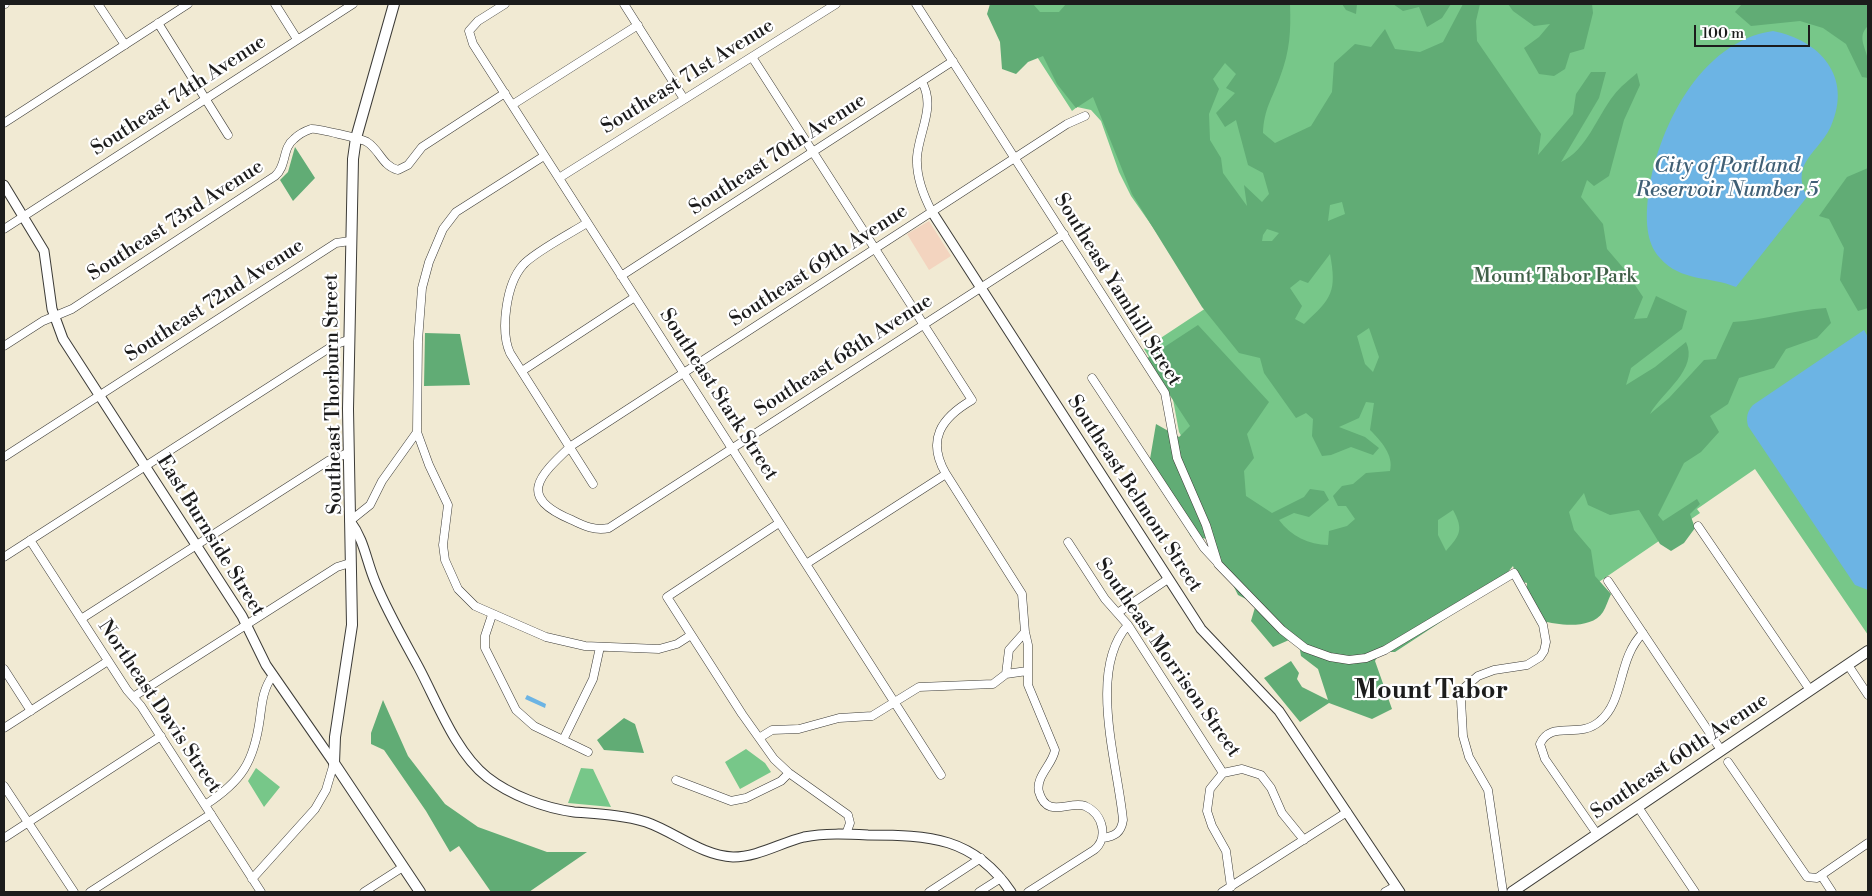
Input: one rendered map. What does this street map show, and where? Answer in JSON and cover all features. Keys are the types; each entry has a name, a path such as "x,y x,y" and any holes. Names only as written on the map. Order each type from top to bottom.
{"main road":[{"name":"Southeast Thorburn Street","path":"350,521 348,340 350,241 356,138 394,4"},
{"path":"334,763 352,625 350,521"},
{"name":"Southeast 60th Avenue","path":"1512,892 1868,651"},
{"name":"East Burnside Street","path":"334,763 420,892"}],"street":[{"path":"98,4 125,45"},
{"path":"4,122 188,4"},
{"path":"275,4 297,39"},
{"name":"Southeast 74th Avenue","path":"4,229 353,4"},
{"name":"Southeast Stark Street","path":"505,4 478,21 470,31 473,44 941,775"},
{"name":"Southeast 71st Avenue","path":"558,178 836,4"},
{"name":"Southeast Yamhill Street","path":"916,4 1165,393 1176,452 1206,525 1218,564 1272,621 1295,642 1318,654 1349,660 1366,658 1385,650 1514,573 1543,624 1546,642 1544,651 1540,657 1527,665 1494,670 1478,676 1465,687 1461,700 1463,736 1469,757 1488,790 1503,892"},
{"path":"627,5 684,99"},
{"path":"158,23 228,135"},
{"path":"512,104 638,25"},
{"path":"752,56 972,400 951,414 939,433 937,454 946,474 1022,594 1028,645 1028,685 1055,750 1052,760 1040,779 1039,793 1042,799 1053,807 1080,805 1092,810 1101,824 1103,838"},
{"name":"Southeast 70th Avenue","path":"621,276 953,62"},
{"name":"Southeast Belmont Street","path":"922,82 927,94 928,104 918,150 918,169 922,190 932,212 1168,579 1208,637 1279,711 1398,889"},
{"path":"356,138 371,145 392,169 403,169 422,147 505,93"},
{"name":"Southeast 69th Avenue","path":"618,522 608,528 591,529 557,514 544,505 538,488 541,477 570,446 1072,121 1085,116"},
{"name":"Southeast 73rd Avenue","path":"4,346 43,321 72,309 274,176 281,169 289,144 305,132 318,129 344,137 356,138"},
{"path":"544,156 456,212 443,229 429,262 422,293 418,341 418,432 429,465 448,505 443,545 445,560 452,580 464,596 476,606 492,615 566,643 600,647 659,649 677,644 691,635"},
{"name":"East Burnside Street","path":"4,185 24,216 46,257 54,317 63,339 247,624 263,660 334,763"},
{"path":"587,223 525,263 519,271 508,305 504,333 507,345 593,484"},
{"name":"Southeast 68th Avenue","path":"618,522 1064,234"},
{"name":"Southeast 72nd Avenue","path":"4,457 336,243 350,241"},
{"path":"522,370 635,297"},
{"path":"4,557 334,345 348,340"},
{"path":"1092,378 1204,548 1218,564"},
{"path":"350,521 370,505 382,481 418,432"},
{"path":"81,619 328,461 348,452"},
{"path":"806,564 946,474"},
{"name":"Southeast Thorburn Street","path":"350,521 362,538 370,569 382,597 436,701 470,761 488,778 546,806 644,822 704,849 725,856 752,854 805,837 846,834 929,837 952,842 981,858 1001,878"},
{"path":"779,523 667,597 774,759 789,774 845,811 850,824 846,834"},
{"path":"1698,526 1810,690"},
{"name":"Northeast Davis Street","path":"30,540 108,661 161,736 261,892"},
{"name":"Southeast Morrison Street","path":"1068,542 1105,599 1128,625 1223,774 1242,769 1261,775 1271,788 1282,813 1304,840"},
{"path":"133,698 336,567 350,563"},
{"path":"1118,612 1168,579"},
{"path":"1608,581 1721,750"},
{"path":"492,615 486,636 485,648 511,702 525,720 534,726 588,752"},
{"path":"1028,892 1094,850 1103,838 1119,832 1123,820 1111,745 1107,672 1122,632 1128,625"},
{"path":"1006,674 1009,650 1014,642 1025,632"},
{"path":"1597,834 1545,758 1540,744 1545,735 1552,731 1583,731 1600,722 1608,713 1614,700 1629,650 1643,633"},
{"path":"563,740 593,679 600,647"},
{"path":"4,728 108,661"},
{"path":"1848,664 1868,696"},
{"path":"4,669 31,711"},
{"path":"759,738 772,730 799,729 839,718 872,716 919,687 993,684 1006,674 1027,671"},
{"path":"205,805 229,788 247,766 258,736 264,691 273,675"},
{"path":"4,838 161,736"},
{"path":"1728,762 1806,876 1815,878 1821,875 1868,843"},
{"path":"252,879 315,810 326,790 334,763"},
{"path":"676,780 731,801 746,798 781,781 789,774"},
{"path":"1223,774 1210,789 1207,811 1212,826 1226,851 1230,887"},
{"path":"4,786 74,892"},
{"path":"1638,807 1695,892"},
{"path":"1222,892 1347,812"},
{"path":"90,892 211,814"},
{"path":"929,892 981,858"},
{"path":"364,892 403,867"},
{"path":"1821,875 1832,892"},
{"path":"979,892 1001,878 1011,892"},
{"path":"1385,892 1398,889"}],"shaded area":[{"path":"929,221 951,256 929,270 907,234"}],"green space":[{"name":"Mount Tabor Park","path":"990,4 1033,4 1040,12 1059,12 1066,4 1290,4 1288,50 1267,111 1263,133 1275,143 1311,126 1332,92 1334,63 1355,44 1371,47 1385,29 1395,49 1420,52 1443,42 1463,4 1480,4 1476,21 1477,41 1541,134 1538,155 1573,114 1576,94 1591,72 1606,72 1599,98 1561,162 1570,157 1585,141 1614,95 1637,73 1640,85 1624,120 1609,176 1594,186 1587,180 1581,197 1603,224 1607,249 1625,270 1643,297 1634,319 1647,318 1656,296 1687,311 1682,329 1631,368 1626,385 1655,367 1686,342 1689,352 1688,362 1677,380 1650,414 1669,398 1704,360 1716,359 1733,322 1826,308 1831,323 1817,338 1786,349 1774,368 1739,378 1728,404 1710,416 1719,432 1701,452 1684,463 1658,515 1663,521 1697,499 1700,504 1690,514 1695,528 1684,543 1671,551 1660,544 1639,510 1610,515 1588,505 1584,493 1569,512 1574,530 1591,550 1595,576 1611,594 1603,612 1598,618 1591,622 1574,625 1542,621 1526,597 1527,583 1518,581 1513,566 1497,585 1395,652 1380,652 1375,661 1392,709 1372,719 1329,703 1300,722 1264,678 1291,661 1299,673 1297,679 1302,687 1328,700 1318,669 1301,656 1298,639 1289,640 1273,647 1251,621 1256,604 1238,595 1210,539 1191,537 1150,459 1156,424 1179,437 1190,426 1146,359 1198,325 1269,402 1247,434 1254,458 1244,471 1246,496 1272,513 1304,497 1310,489 1324,491 1329,500 1309,517 1294,513 1279,520 1295,535 1321,545 1328,545 1329,531 1347,526 1355,519 1346,506 1338,506 1333,496 1342,486 1353,484 1366,473 1390,471 1391,465 1388,454 1370,430 1374,403 1366,402 1359,418 1339,427 1365,437 1379,448 1373,455 1351,447 1331,455 1322,456 1312,436 1313,419 1306,413 1296,418 1264,373 1260,358 1239,353 1202,307 1132,194 1093,97 1076,108 1057,84 1043,56 1028,62 1016,74 1002,69 1000,42 987,14","holes":["1225,63 1236,74 1226,88 1235,93 1216,113 1225,127 1236,120 1248,165 1263,173 1269,194 1262,202 1244,185 1247,206 1223,173 1221,158 1210,140 1209,114 1219,89 1213,79","1342,202 1345,214 1328,221 1330,205","1267,229 1279,233 1272,241 1262,241","1330,254 1333,277 1330,294 1321,307 1304,324 1295,319 1302,306 1290,288 1300,280 1308,283","1369,328 1379,357 1373,372 1365,364 1357,336","1453,510 1459,523 1459,532 1455,541 1446,551 1438,535 1438,520"]},
{"name":"Mount Tabor Park","path":"1003,4 1868,4 1868,635 1755,469 1697,509 1700,513 1549,616 1517,554 1372,642 1184,441 1179,432 1172,394 1144,349 1256,275 1203,299 1131,196 1119,172 1101,121 1091,110 1077,107 1072,111"},
{"path":"1342,4 1357,4 1356,14 1346,10"},
{"path":"1393,4 1451,4 1442,18 1427,27 1419,7 1403,11"},
{"path":"1508,4 1592,4 1593,13 1584,49 1570,53 1565,69 1554,76 1539,74 1524,48 1539,37 1550,24 1534,26 1513,11"},
{"path":"1742,4 1864,4 1868,6 1868,26 1862,39 1868,63 1868,78 1862,77 1846,44 1823,28 1800,21 1751,26 1735,12"},
{"path":"295,147 315,178 293,201 280,180 288,172"},
{"path":"1868,168 1868,308 1858,311 1840,280 1844,248 1829,219 1819,216 1847,177"},
{"path":"425,333 460,334 470,385 424,386"},
{"path":"383,700 408,756 445,804 478,827 547,852 587,852 529,892 491,892 459,846 450,852 426,811 384,750 371,744 371,733"},
{"path":"624,718 635,724 644,753 604,750 597,740"},
{"path":"746,749 765,763 771,772 740,789 725,762"},
{"path":"256,768 280,787 264,807 248,781"},
{"path":"581,768 593,769 611,807 568,803"}],"water":[{"name":"City of Portland Reservoir Number 5","path":"1773,31 1805,43 1818,52 1828,64 1835,77 1838,92 1837,108 1831,126 1804,166 1802,175 1807,197 1736,287 1686,275 1668,266 1660,258 1655,252 1649,237 1647,221 1648,197 1661,145 1672,118 1686,93 1703,71 1724,52 1747,38"},
{"path":"1864,330 1868,337 1868,590 1855,585 1748,426 1747,420 1748,412 1753,405"},
{"path":"527,695 546,704 545,708 525,699"}],"district":[{"name":"Mount Tabor","path":"1431,692"}]}
